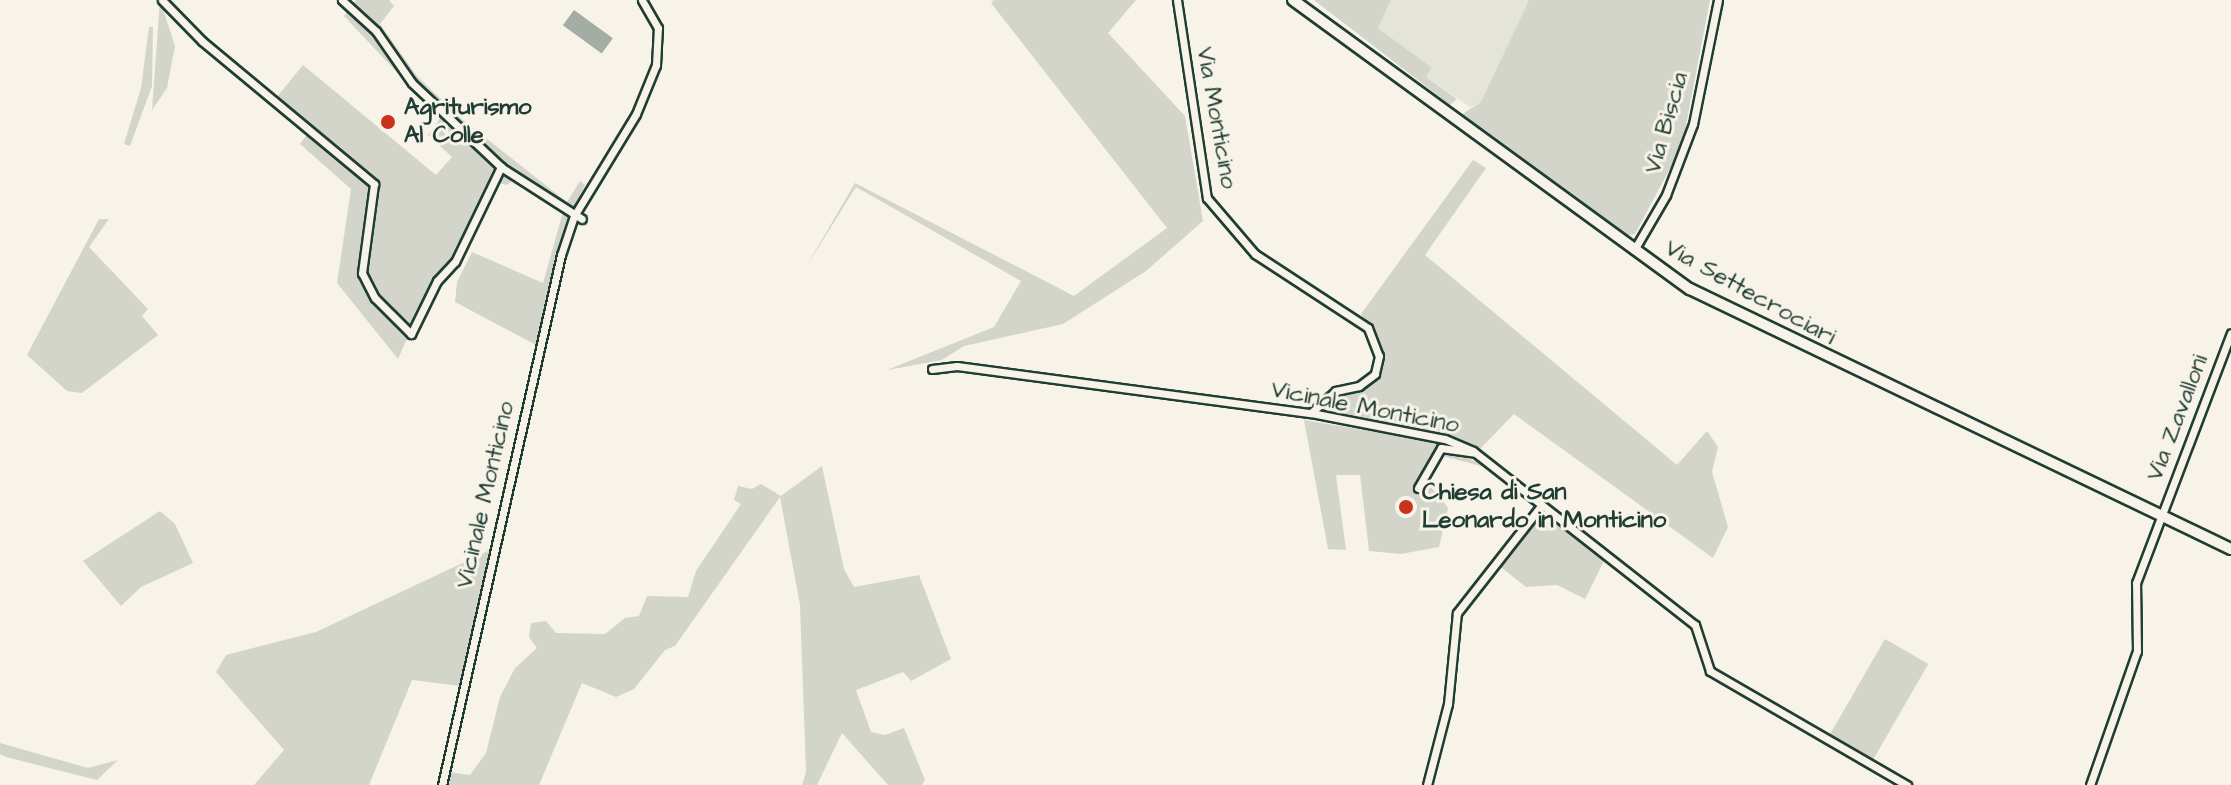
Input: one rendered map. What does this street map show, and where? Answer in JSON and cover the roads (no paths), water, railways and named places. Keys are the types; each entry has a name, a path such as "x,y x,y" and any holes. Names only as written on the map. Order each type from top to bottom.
{"main road":[{"name":"Via Settecrociari","path":"1293,0 1634,250 1760,327 2231,549"}],"street":[{"path":"162,0 202,41 374,184 362,273 384,309 411,334 437,281 455,262 501,167"},
{"path":"342,0 376,31 412,83 501,167 578,217"},
{"name":"Vicinale Monticino","path":"442,785 578,217 636,114 656,65 658,28 642,0"},
{"name":"Via Monticino","path":"1177,0 1207,198 1255,254 1368,328 1379,356 1375,374 1359,386 1336,391 1311,413"},
{"name":"Via Biscia","path":"1634,250 1666,195 1693,124 1718,0"},
{"name":"Via Zavalloni","path":"2090,785 2137,651 2135,589 2231,333"},
{"name":"Vicinale Monticino","path":"932,369 957,366 1311,413 1445,439 1475,453 1540,507 1695,625 1710,671 1907,785"},
{"path":"1418,488 1441,448 1475,453"},
{"path":"1427,785 1448,704 1457,613 1540,507"}],"place":[{"name":"Agriturismo Al Colle","path":"388,122"},
{"name":"Chiesa di San Leonardo in Monticino","path":"1406,507"}]}
